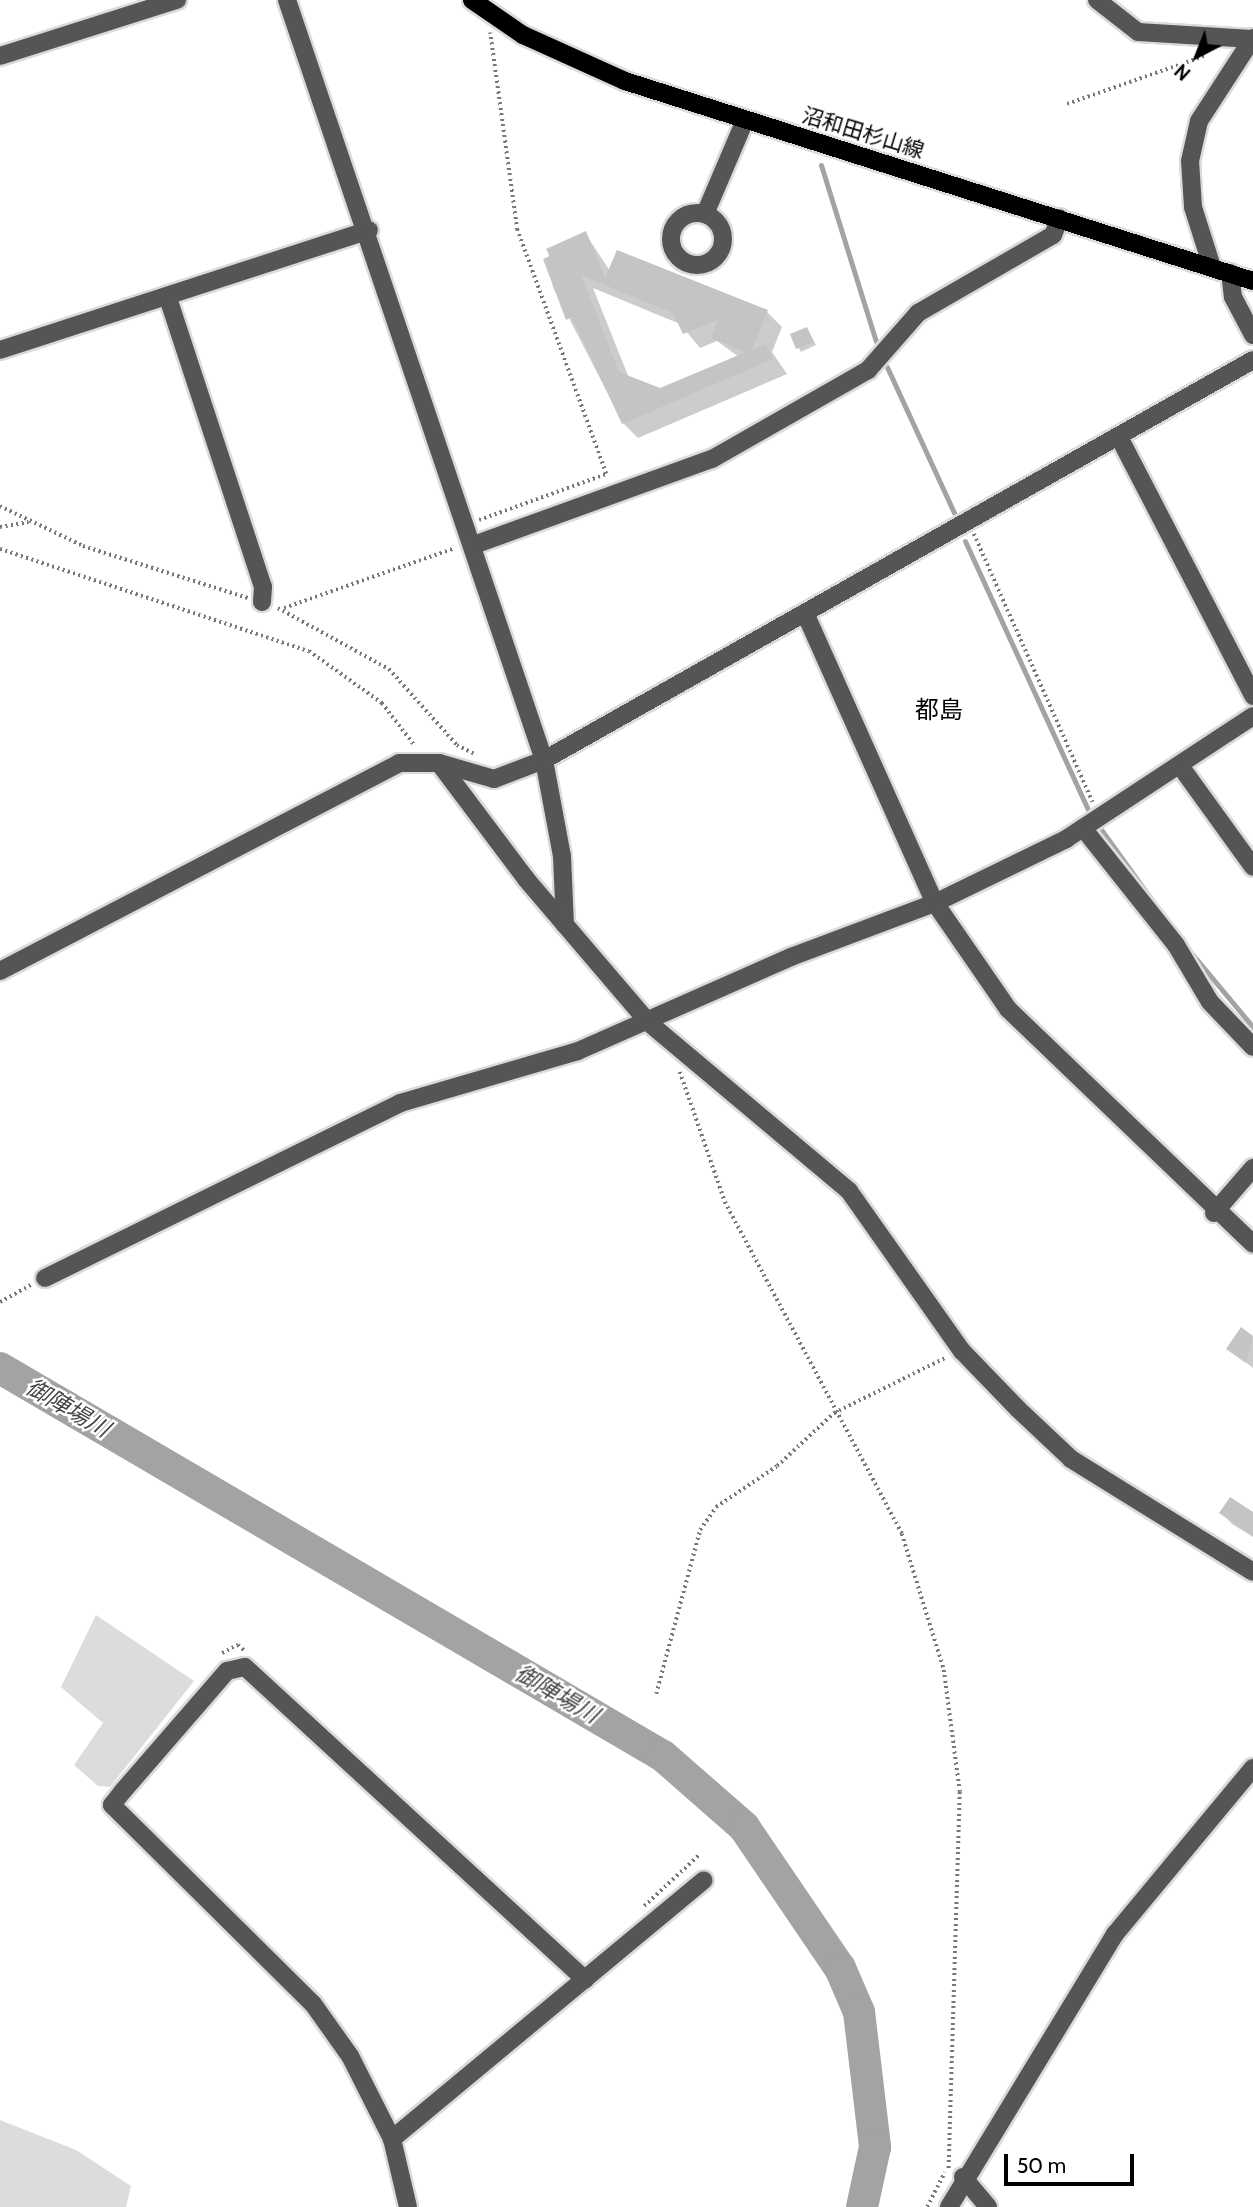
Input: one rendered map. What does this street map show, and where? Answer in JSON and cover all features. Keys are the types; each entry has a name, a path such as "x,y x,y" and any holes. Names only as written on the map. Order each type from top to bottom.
{"main road":[{"name":"沼和田杉山線","path":"472,0 498,18 625,80 1253,281"}],"street":[{"path":"0,56 177,0"},
{"path":"287,0 369,230 544,760 562,856 565,925"},
{"path":"1097,0 1138,32 1253,38"},
{"path":"1212,267 1193,207 1190,161 1199,121 1253,38"},
{"path":"705,214 745,120"},
{"path":"474,545 703,464 868,370 918,313 1053,235 1060,219"},
{"path":"0,350 169,298 369,230"},
{"path":"1230,273 1233,297 1253,335"},
{"path":"169,298 263,587 262,601"},
{"path":"0,971 399,763 417,760 439,763 494,779 544,760 1253,360"},
{"path":"1119,437 1253,696"},
{"path":"805,613 935,903 1009,1009 1214,1213 1253,1244"},
{"path":"46,1278 400,1103 518,1071 649,1023 791,957 935,903 1083,828 1181,766 1253,716"},
{"path":"439,763 565,925 649,1023 849,1191 962,1351 1071,1459 1253,1572"},
{"path":"1181,766 1253,867"},
{"path":"1083,828 1176,946 1210,1002 1253,1047"},
{"path":"1214,1213 1253,1168"},
{"path":"408,2207 392,2139 350,2056 313,2004 112,1805 227,1671 245,1667 585,1980"},
{"path":"950,2203 963,2177 1115,1934 1253,1768"},
{"path":"392,2139 704,1880"},
{"path":"963,2177 988,2207"}],"path":[{"path":"467,525 606,474 517,230 489,36 498,18"},
{"path":"1067,104 1215,52"},
{"path":"0,506 83,546 282,609 389,669 457,745 484,758"},
{"path":"0,527 31,522"},
{"path":"969,522 1100,817"},
{"path":"282,609 474,545"},
{"path":"0,549 309,651 382,703 412,737 417,760"},
{"path":"669,1041 725,1202 834,1413 902,1534 956,1731 960,1792 946,2149 950,2203"},
{"path":"0,1302 46,1278"},
{"path":"656,1694 701,1530 716,1507 777,1466 834,1413 962,1351"},
{"path":"212,1665 239,1645 248,1653"}],"shaded area":[{"path":"96,1615 194,1681 110,1787 98,1786 74,1765 103,1723 61,1687"},
{"path":"0,2120 76,2150 131,2186 126,2207 0,2207"}],"building":[{"path":"586,231 605,278 617,250 768,310 752,350 766,344 773,359 622,424 572,317 566,320 543,259 550,256 546,249","holes":["581,275 673,313 683,334 718,320 711,338 746,352 660,388 619,372"]},
{"path":"807,327 814,342 796,349 790,334"},
{"path":"1241,1327 1253,1336 1246,1363 1226,1349"},
{"path":"1230,1497 1253,1512 1253,1536 1219,1513"}],"waterway":[{"path":"811,116 813,127"},
{"path":"821,165 876,342"},
{"path":"887,367 954,513"},
{"path":"965,541 1090,814 1159,910"},
{"path":"1188,949 1253,1027"},
{"name":"御陣場川","path":"0,1368 663,1756 744,1827 840,1968 859,2012 875,2147 862,2207"}],"district":[{"name":"都島","path":"939,710"}]}
